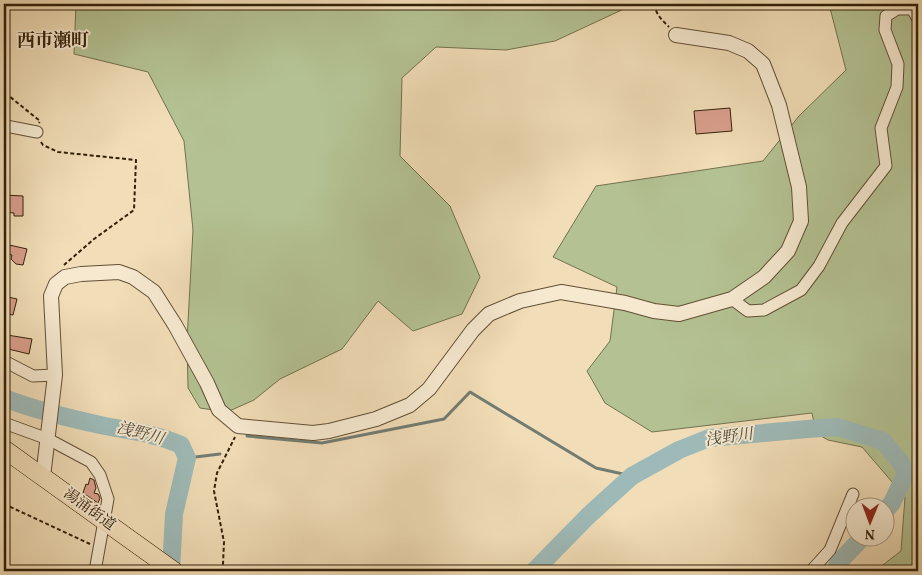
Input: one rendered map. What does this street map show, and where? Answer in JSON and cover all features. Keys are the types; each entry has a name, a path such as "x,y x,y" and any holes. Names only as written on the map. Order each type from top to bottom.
{"main road":[{"name":"湯涌街道","path":"4,450 174,571"}],"street":[{"path":"732,299 748,311 764,310 801,290 819,266 842,223 886,166 881,128 897,87 898,64 884,30 886,16 896,9 912,9 918,20"},
{"path":"43,477 55,381 51,296 56,284 65,277 81,274 119,272 133,276 154,292 206,383 219,410 238,426 313,433 376,420 410,405 428,389 474,330 489,314 520,301 561,292 625,303 654,311 679,314 732,299 764,277 788,251 801,220 798,187 780,105 763,64 748,50 729,43 676,34"},
{"path":"4,127 37,132"},
{"path":"4,361 33,376 55,381"},
{"path":"4,422 48,434 91,462 100,475 108,499 95,571"},
{"path":"811,571 830,550 853,494"}],"path":[{"path":"4,10 16,4"},
{"path":"655,4 658,17 676,34"},
{"path":"4,79 9,96 40,121 37,132 43,145 58,152 136,160 134,210 94,239 60,268"},
{"path":"225,571 223,564 224,542 214,491 217,473 234,440 238,426"},
{"path":"4,504 100,548"}],"green space":[{"path":"76,4 630,4 626,8 555,41 506,50 436,47 402,78 400,156 450,206 480,277 462,314 413,331 378,301 342,349 280,379 254,400 227,412 200,408 188,388 187,341 193,230 184,141 148,72 74,54"},
{"path":"829,4 918,4 918,571 875,571 901,551 905,497 862,447 828,440 816,433 812,413 652,432 605,403 587,371 610,341 617,287 553,257 596,186 763,161 799,116 846,70"}],"building":[{"path":"730,108 732,131 696,134 694,111"},
{"path":"4,195 23,196 23,216 14,216 14,213 4,212"},
{"path":"5,244 27,249 23,265 16,264 11,259 12,255 4,254"},
{"path":"4,296 17,299 13,315 4,313"},
{"path":"7,335 32,339 29,354 4,348"},
{"path":"90,478 94,480 96,488 94,493 98,494 100,498 98,503 83,493"}],"waterway":[{"path":"247,436 322,443 444,419 470,392 596,468 632,476"},
{"name":"浅野川","path":"4,398 54,414 153,435 181,445 187,458 174,514 171,571"},
{"name":"浅野川","path":"534,571 588,516 632,476 679,450 709,438 838,427 883,441 901,463 906,473 894,499"},
{"path":"187,458 220,454"},
{"name":"浅野川","path":"836,571 838,563 852,548"}],"district":[{"name":"西市瀬町","path":"53,41"}]}
